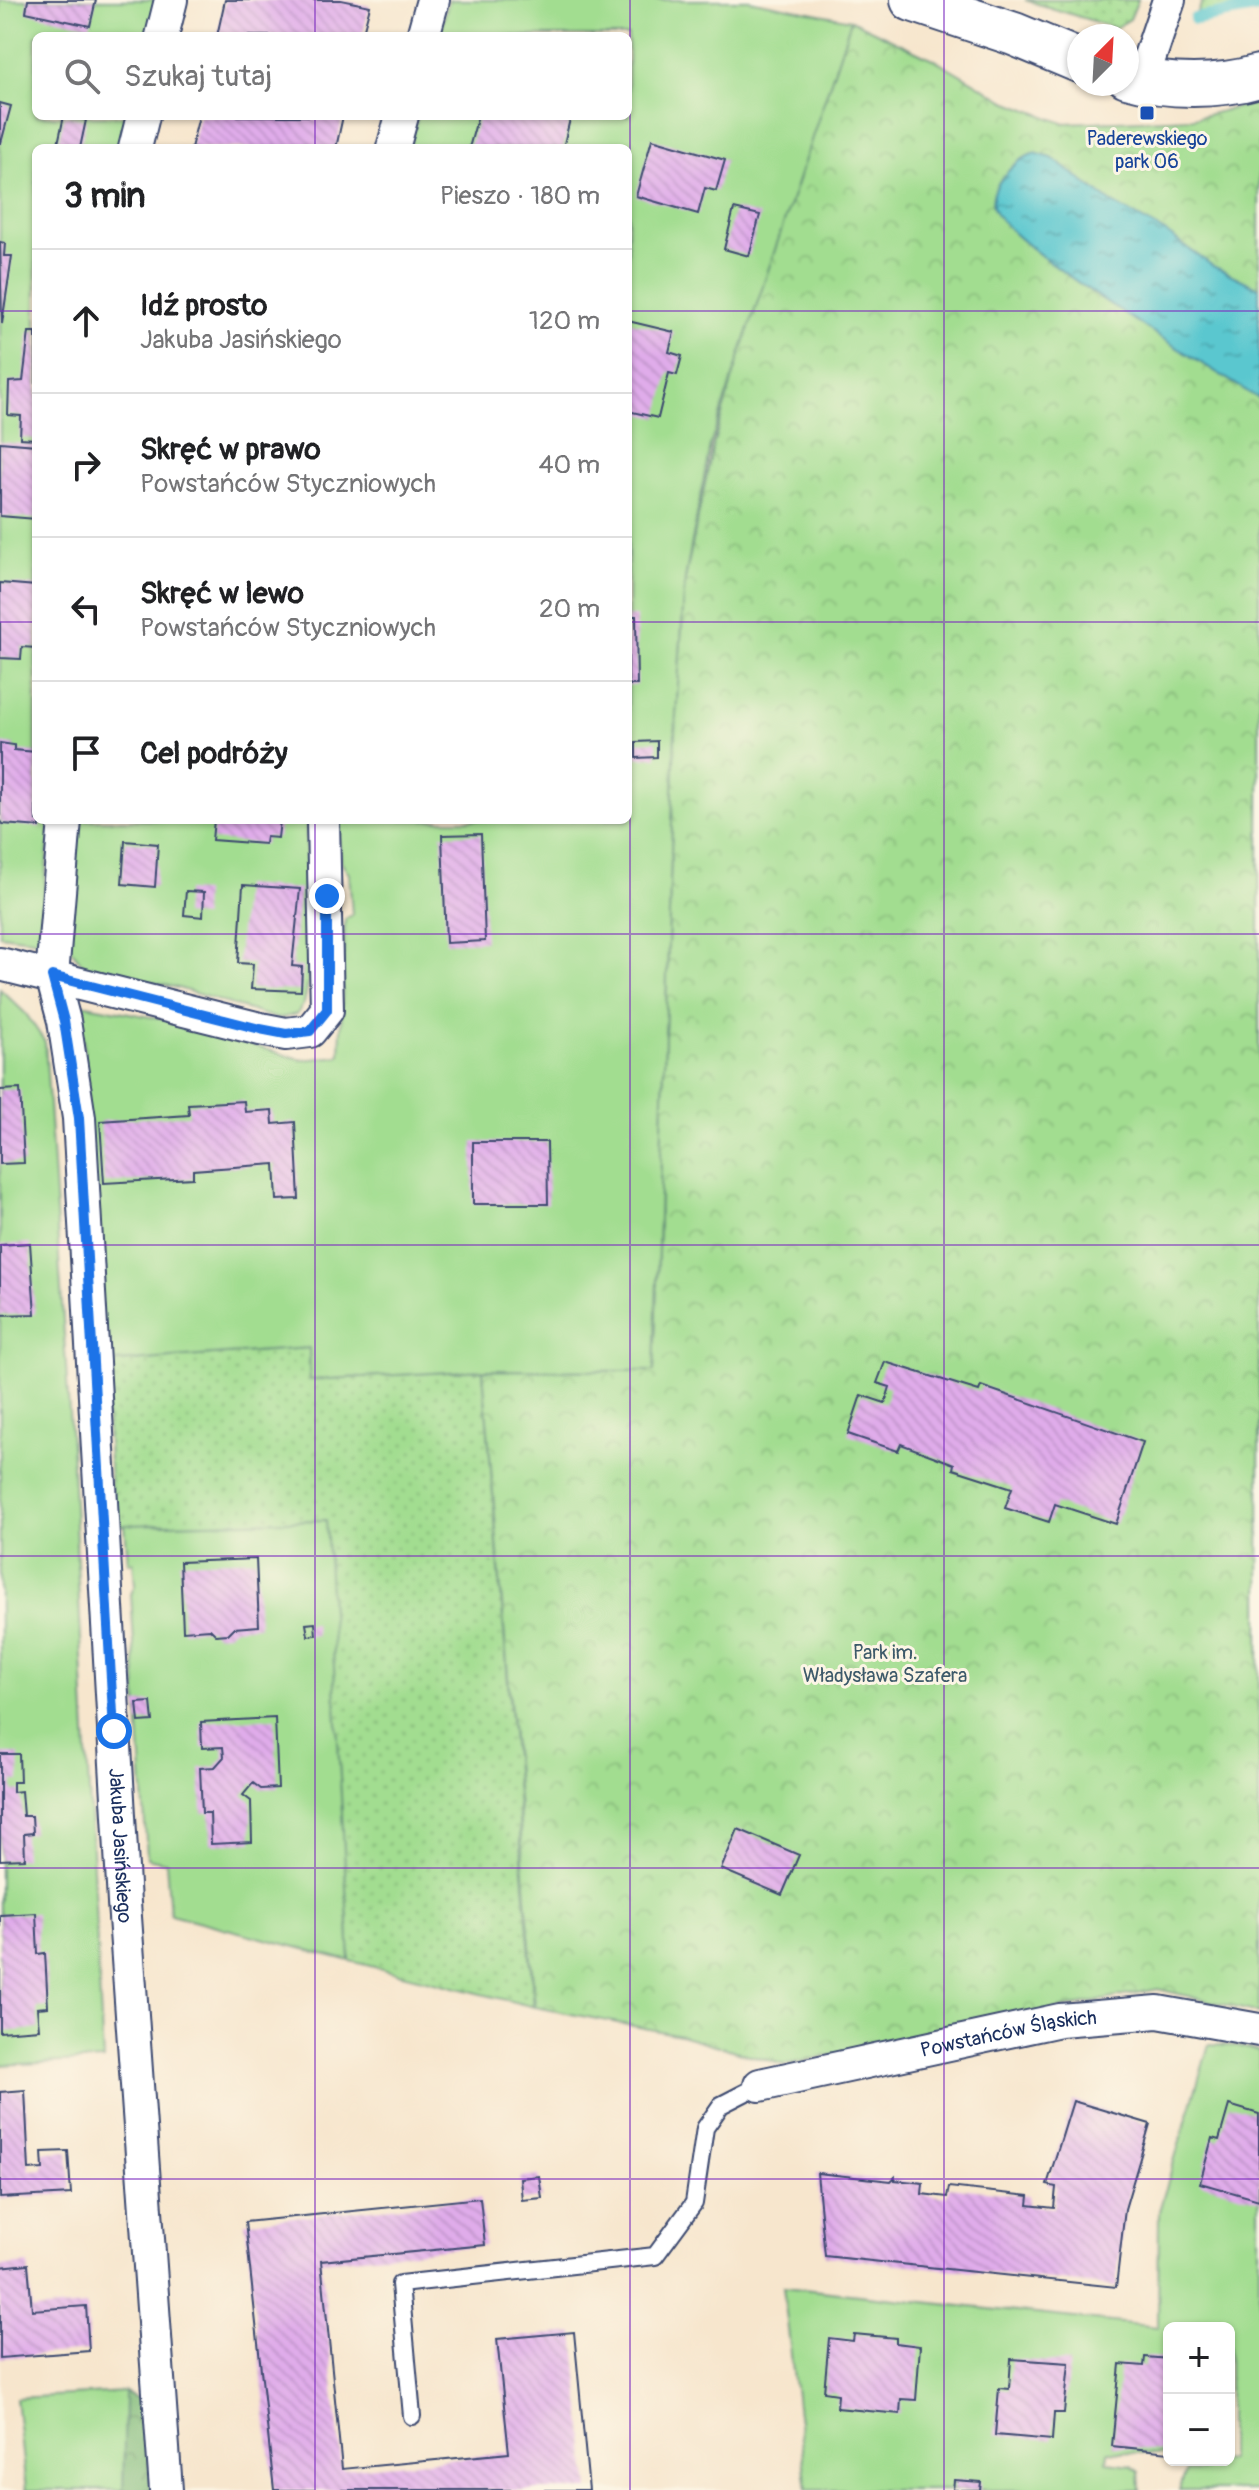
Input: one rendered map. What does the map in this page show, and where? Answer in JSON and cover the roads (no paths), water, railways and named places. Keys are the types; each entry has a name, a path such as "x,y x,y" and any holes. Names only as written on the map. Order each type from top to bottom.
{"street":[{"path":"163,32 171,0"},
{"path":"424,32 433,0"},
{"path":"912,0 1014,34 1067,56"},
{"path":"1139,69 1169,0"},
{"path":"1139,78 1208,84 1259,76"},
{"path":"136,144 142,120"},
{"path":"394,144 401,120"},
{"name":"Jakuba Jasińskiego","path":"65,824 52,976 64,1021 79,1118 122,1873 166,2490"},
{"path":"0,964 286,1034 310,1031 327,1010 323,824"},
{"name":"Powstańców Śląskich","path":"760,2085 1060,2020 1158,2012 1259,2030"}],"lane":[{"path":"412,2416 400,2284 655,2256 694,2203 705,2128 721,2105 760,2085"}],"water":[{"path":"1035,153 1052,158 1112,203 1165,232 1213,266 1259,288 1259,399 1070,277 1006,225 993,207 995,190 1012,167"}],"waterway":[{"path":"1195,19 1259,7"}],"place":[{"name":"Paderewskiego park 06","path":"1147,113"}],"park label":[{"name":"Park im. Władysława Szafera","path":"885,1664"}]}
